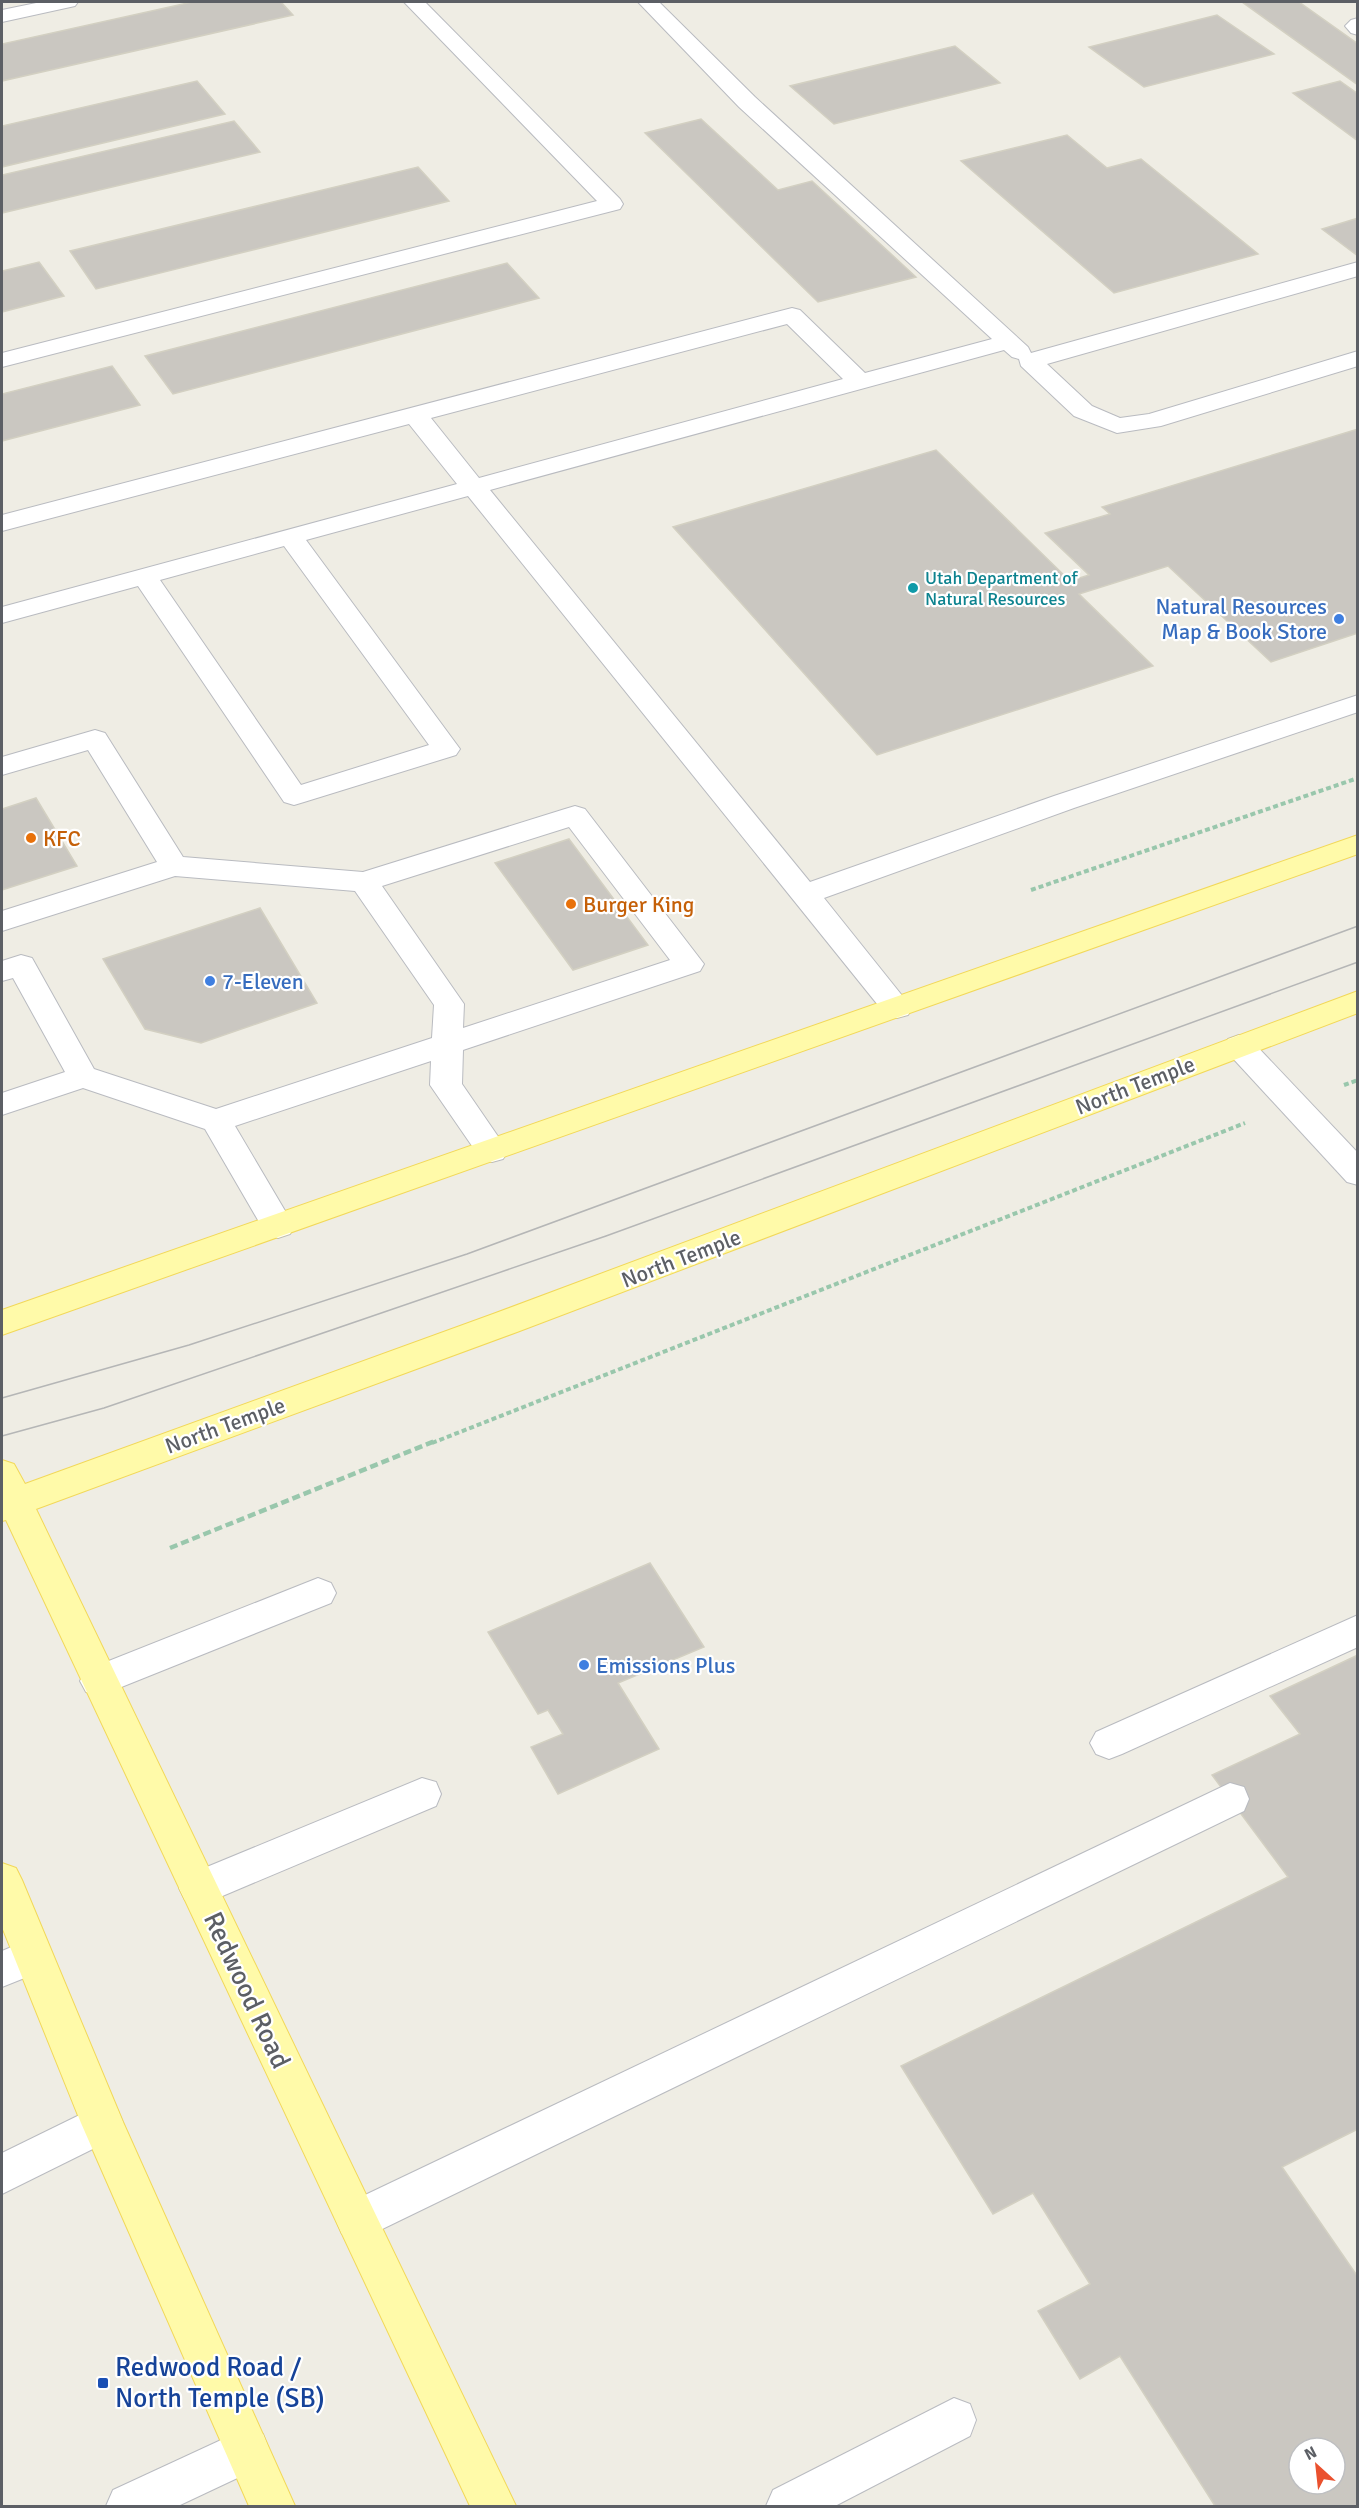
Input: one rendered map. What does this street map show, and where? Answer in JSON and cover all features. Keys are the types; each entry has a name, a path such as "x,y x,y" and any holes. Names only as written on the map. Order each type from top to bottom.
{"main road":[{"path":"2,1323 1358,844"},
{"name":"North Temple","path":"6,1494 527,1315 1358,1002"},
{"name":"Redwood Road","path":"6,1494 199,1888 493,2506"},
{"path":"2,1880 17,1962 102,2123 272,2506"}],"lane":[{"path":"2,16 68,2"},
{"path":"2,360 612,204 414,2"},
{"path":"648,2 747,102 1083,411 1117,426 1152,420 1358,358"},
{"path":"1358,24 1355,26 1358,29"},
{"path":"1030,361 1358,269"},
{"path":"2,523 792,315 859,381"},
{"path":"2,615 1008,342"},
{"path":"415,415 897,1008"},
{"path":"144,576 294,796 446,750 290,536"},
{"path":"804,894 1064,802 1358,703"},
{"path":"2,766 95,739 174,866"},
{"path":"2,921 174,866 364,882 575,815 689,964 216,1121 83,1077 2,1104"},
{"path":"364,882 449,1004 446,1084 492,1151"},
{"path":"2,971 21,965 83,1077"},
{"path":"1239,1046 1358,1174"},
{"path":"216,1121 278,1226"},
{"path":"99,1681 318,1593"},
{"path":"1109,1743 1358,1630"},
{"path":"199,1888 422,1794"},
{"path":"357,2220 1230,1800"},
{"path":"2,2174 102,2123"},
{"path":"789,2506 954,2420"},
{"path":"129,2506 248,2451"}],"path":[{"path":"1031,890 1358,778"},
{"path":"170,1548 273,1505 1358,1080"}],"building":[{"path":"192,2 281,2 293,15 2,81 2,44"},
{"path":"1242,2 1299,2 1358,44 1358,85"},
{"path":"1217,15 1274,54 1144,87 1089,47"},
{"path":"955,46 1000,83 834,124 790,86"},
{"path":"197,81 225,114 2,167 2,126"},
{"path":"1340,81 1358,94 1358,141 1293,93"},
{"path":"701,119 778,190 812,181 916,277 818,302 645,133"},
{"path":"234,121 260,152 2,213 2,175"},
{"path":"1067,135 1107,168 1141,159 1258,254 1114,293 961,161"},
{"path":"418,167 449,201 96,289 70,251"},
{"path":"1358,218 1358,256 1322,229"},
{"path":"39,262 64,296 2,312 2,271"},
{"path":"507,263 539,298 173,394 145,356"},
{"path":"112,366 140,405 2,441 2,394"},
{"name":"Utah Department of Natural Resources","path":"1358,429 1358,633 1271,662 1168,566 1079,594 1153,666 877,755 673,527 936,450 1070,581 1089,575 1045,533 1110,514 1102,507"},
{"name":"KFC","path":"36,798 77,866 2,890 2,809"},
{"name":"Burger King","path":"569,839 648,945 573,970 495,863"},
{"name":"7-Eleven","path":"260,908 317,1003 201,1043 145,1029 103,959"},
{"name":"Emissions Plus","path":"650,1563 704,1647 618,1683 659,1749 558,1794 531,1747 563,1734 548,1710 538,1714 488,1632"},
{"path":"1358,1655 1358,2129 1282,2167 1358,2277 1358,2506 1215,2506 1120,2356 1080,2379 1038,2311 1090,2284 1033,2193 993,2214 901,2066 1288,1877 1212,1775 1300,1734 1270,1696"}],"tram line":[{"path":"2,1398 189,1345 467,1254 1358,926"},
{"path":"2,1436 104,1408 606,1236 1358,962"}],"place":[{"name":"Utah Department of Natural Resources","path":"913,588"},
{"name":"Natural Resources Map & Book Store","path":"1339,619"},
{"name":"KFC","path":"31,838"},
{"name":"Burger King","path":"571,904"},
{"name":"7-Eleven","path":"210,981"},
{"name":"Emissions Plus","path":"584,1665"},
{"name":"Redwood Road / North Temple (SB)","path":"103,2383"}]}
